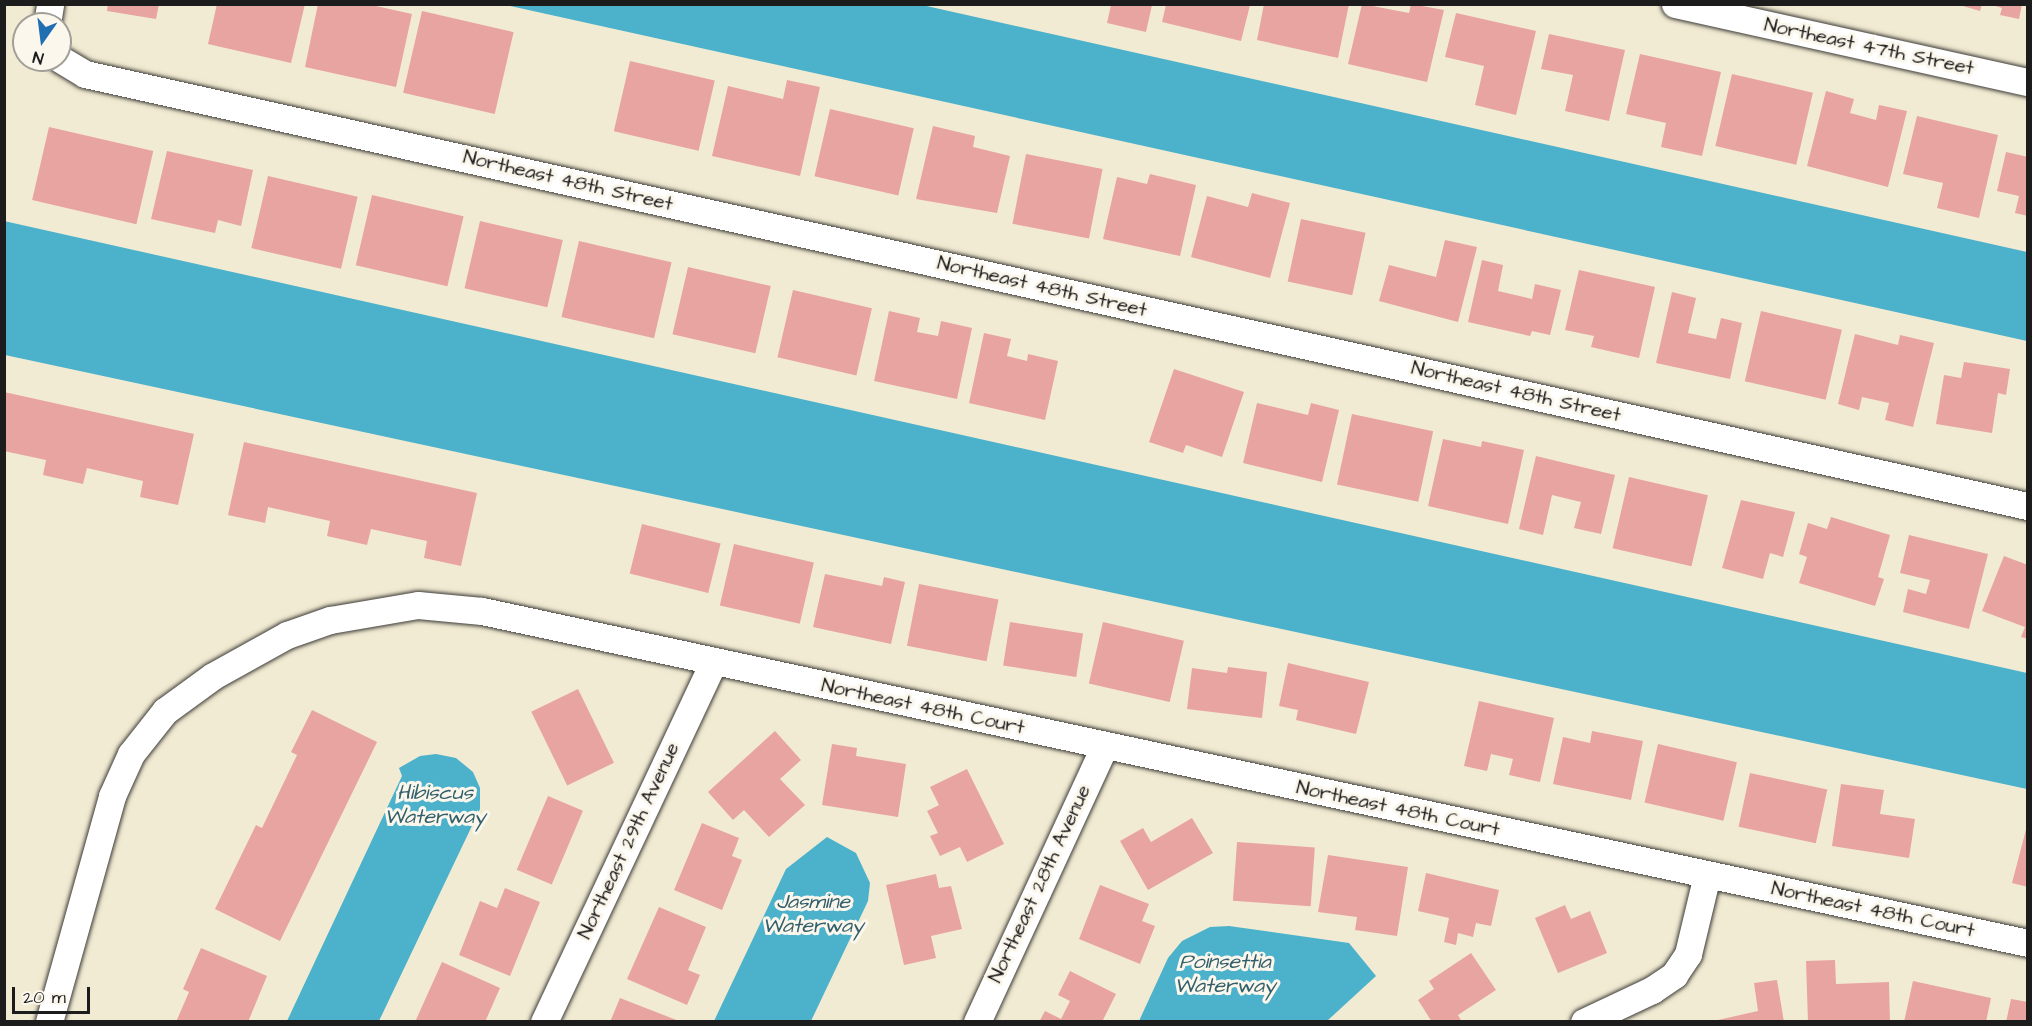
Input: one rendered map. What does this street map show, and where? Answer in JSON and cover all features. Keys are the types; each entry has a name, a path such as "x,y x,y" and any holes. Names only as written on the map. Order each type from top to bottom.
{"street":[{"name":"Northeast 47th Street","path":"1674,4 2028,82"},
{"name":"Northeast 48th Street","path":"72,65 96,76 2028,506"},
{"name":"Northeast 48th Court","path":"49,1022 109,806 131,754 165,711 247,655 330,620 418,605 482,611 1104,747 2028,943"},
{"name":"Northeast 29th Avenue","path":"544,1022 714,661"},
{"name":"Northeast 28th Avenue","path":"977,1022 1104,747"},
{"path":"1584,1022 1652,990 1674,975 1688,954 1707,874"}],"water":[{"path":"506,5 922,5 2027,252 2027,341"},
{"path":"4,221 2027,673 2027,789 5,355"},
{"name":"Hibiscus Waterway","path":"436,754 456,758 473,772 480,788 480,809 379,1021 287,1021 402,776 399,768 420,756"},
{"name":"Jasmine Waterway","path":"827,837 856,853 870,883 868,901 811,1021 714,1021 786,869"},
{"name":"Poinsettia Waterway","path":"1229,926 1349,943 1376,976 1327,1021 1139,1021 1168,958 1182,941 1210,927"}],"building":[{"path":"108,4 159,4 156,19 107,11"},
{"path":"217,4 305,4 291,63 208,44"},
{"path":"318,4 367,4 412,14 396,87 305,67"},
{"path":"1264,4 1349,4 1338,58 1257,40"},
{"path":"1362,4 1409,13 1411,4 1444,10 1427,82 1348,64"},
{"path":"1956,4 1982,4 1980,11"},
{"path":"1989,4 2022,4 2019,19 2000,15 2002,8"},
{"path":"1111,5 1152,5 1146,32 1107,23"},
{"path":"1166,5 1250,5 1241,41 1162,22"},
{"path":"422,11 514,32 495,114 403,93"},
{"path":"1456,13 1536,31 1516,115 1475,105 1484,66 1445,57"},
{"path":"1549,34 1625,50 1609,121 1565,111 1573,75 1541,69"},
{"path":"1640,54 1721,72 1702,156 1661,147 1666,123 1626,114"},
{"path":"630,61 715,81 699,151 614,131"},
{"path":"1732,74 1813,93 1796,165 1715,146"},
{"path":"787,80 820,87 800,176 712,156 728,86 783,99"},
{"path":"1826,91 1854,99 1850,113 1876,120 1879,105 1907,111 1888,187 1807,166"},
{"path":"830,109 914,128 898,196 814,176"},
{"path":"1917,116 1998,135 1979,218 1937,208 1943,183 1903,174"},
{"path":"933,126 975,136 973,147 1010,156 997,213 916,199"},
{"path":"49,127 153,151 136,224 32,200"},
{"path":"167,151 253,170 241,226 218,220 215,233 151,219"},
{"path":"2006,152 2028,157 2028,216 2015,213 2019,196 1997,191"},
{"path":"1026,154 1103,169 1089,239 1012,224"},
{"path":"1150,174 1196,185 1180,256 1103,239 1117,177 1147,184"},
{"path":"268,176 358,197 341,269 251,248"},
{"path":"1252,193 1290,203 1270,278 1191,257 1207,196 1248,207"},
{"path":"372,195 464,216 447,286 356,265"},
{"path":"1301,219 1366,233 1352,295 1288,282"},
{"path":"480,221 563,240 547,307 464,288"},
{"path":"1445,240 1477,247 1458,322 1379,301 1389,265 1436,277"},
{"path":"579,241 672,262 654,338 561,317"},
{"path":"1482,260 1503,265 1498,291 1532,299 1535,284 1561,290 1550,335 1532,331 1530,336 1468,322"},
{"path":"688,267 771,286 755,353 672,334"},
{"path":"1579,270 1655,287 1639,358 1591,347 1594,336 1565,330"},
{"path":"793,290 872,308 856,375 777,357"},
{"path":"1672,292 1696,298 1688,333 1716,339 1721,318 1742,323 1730,379 1656,363"},
{"path":"889,311 920,318 917,332 938,336 941,321 972,328 957,399 874,381"},
{"path":"1761,311 1842,330 1826,400 1745,381"},
{"path":"984,333 1011,339 1007,356 1027,361 1028,354 1058,361 1045,420 969,403"},
{"path":"1855,334 1898,345 1900,335 1934,343 1913,427 1885,420 1889,403 1862,397 1859,410 1838,404"},
{"path":"1964,362 2010,369 2006,395 1998,393 1992,433 1936,424 1944,375 1961,378"},
{"path":"1174,369 1244,392 1222,457 1186,445 1183,453 1149,442"},
{"path":"4,392 194,434 178,505 140,497 143,481 87,468 83,484 43,475 46,460 4,451"},
{"path":"1257,403 1308,415 1311,403 1339,410 1322,482 1243,463"},
{"path":"1352,414 1433,431 1418,502 1337,484"},
{"path":"1443,439 1481,447 1482,441 1524,450 1508,524 1428,506"},
{"path":"244,442 477,493 461,566 424,558 427,541 371,529 367,545 327,536 330,521 268,507 265,523 228,515"},
{"path":"1536,456 1615,475 1601,534 1574,528 1581,502 1552,495 1543,535 1519,529"},
{"path":"1629,477 1708,495 1692,566 1613,548"},
{"path":"1741,500 1795,512 1783,557 1770,553 1763,579 1722,568"},
{"path":"1831,517 1890,535 1878,577 1884,579 1875,606 1799,583 1807,557 1799,554 1808,523 1827,529"},
{"path":"642,524 721,544 708,593 630,573"},
{"path":"1909,535 1988,554 1969,629 1903,612 1908,589 1926,594 1930,580 1900,573"},
{"path":"734,544 814,562 800,624 720,605"},
{"path":"2004,556 2028,565 2028,639 2021,637 2025,627 1982,611"},
{"path":"825,574 882,586 884,577 905,582 891,644 813,627"},
{"path":"919,584 999,599 986,661 907,646"},
{"path":"1010,622 1083,634 1076,677 1003,665"},
{"path":"1103,622 1184,641 1170,702 1089,683"},
{"path":"1288,663 1369,682 1356,734 1296,720 1298,710 1279,706"},
{"path":"1228,667 1267,672 1262,718 1187,709 1192,668 1227,673"},
{"path":"578,689 614,763 567,785 531,712"},
{"path":"1479,701 1554,718 1540,782 1509,775 1513,759 1491,754 1487,771 1464,766"},
{"path":"312,710 377,742 280,941 215,909 256,825 262,828 297,755 291,752"},
{"path":"775,731 801,760 780,779 805,805 769,837 744,810 733,820 708,792"},
{"path":"1592,731 1643,741 1631,800 1553,784 1563,737 1590,743"},
{"path":"832,744 857,748 856,756 906,764 898,817 822,805"},
{"path":"1658,744 1737,762 1723,821 1645,802"},
{"path":"967,769 1004,844 967,862 960,847 940,856 930,836 938,833 927,811 939,805 930,787"},
{"path":"1750,773 1827,789 1816,843 1739,827"},
{"path":"1841,784 1884,790 1880,814 1915,819 1909,858 1832,846"},
{"path":"548,796 583,811 552,884 517,870"},
{"path":"1192,818 1213,853 1148,890 1120,841 1143,828 1151,842"},
{"path":"2028,822 2028,887 2012,883"},
{"path":"702,823 739,838 732,856 742,860 722,910 674,890"},
{"path":"1237,842 1315,847 1311,906 1233,901"},
{"path":"1328,855 1408,867 1397,936 1355,930 1357,917 1318,912"},
{"path":"1426,873 1499,890 1491,926 1476,923 1473,937 1458,933 1456,945 1444,942 1449,918 1418,911"},
{"path":"936,874 939,888 951,886 962,929 931,936 936,958 904,965 886,885"},
{"path":"1100,885 1149,904 1142,921 1155,926 1140,964 1079,939"},
{"path":"505,888 540,902 510,976 459,955 480,901 497,908"},
{"path":"1565,905 1571,919 1590,911 1607,953 1558,973 1535,918"},
{"path":"659,907 706,927 688,970 700,975 687,1005 627,979"},
{"path":"201,948 267,976 248,1022 176,1022 189,992 183,989"},
{"path":"1471,953 1496,990 1458,1015 1462,1022 1432,1022 1418,1000 1434,989 1429,981"},
{"path":"1835,960 1836,984 1889,982 1890,1022 1808,1022 1806,961"},
{"path":"442,962 500,988 485,1022 415,1022"},
{"path":"1070,971 1116,994 1102,1022 1039,1022 1045,1011 1061,1019 1070,1001 1058,995"},
{"path":"1777,980 1784,1022 1709,1022 1758,1011 1754,983"},
{"path":"1913,981 1991,998 1986,1022 1904,1022"},
{"path":"620,998 679,1021 679,1022 610,1022"},
{"path":"2011,999 2028,1002 2028,1022 2006,1022"}]}
